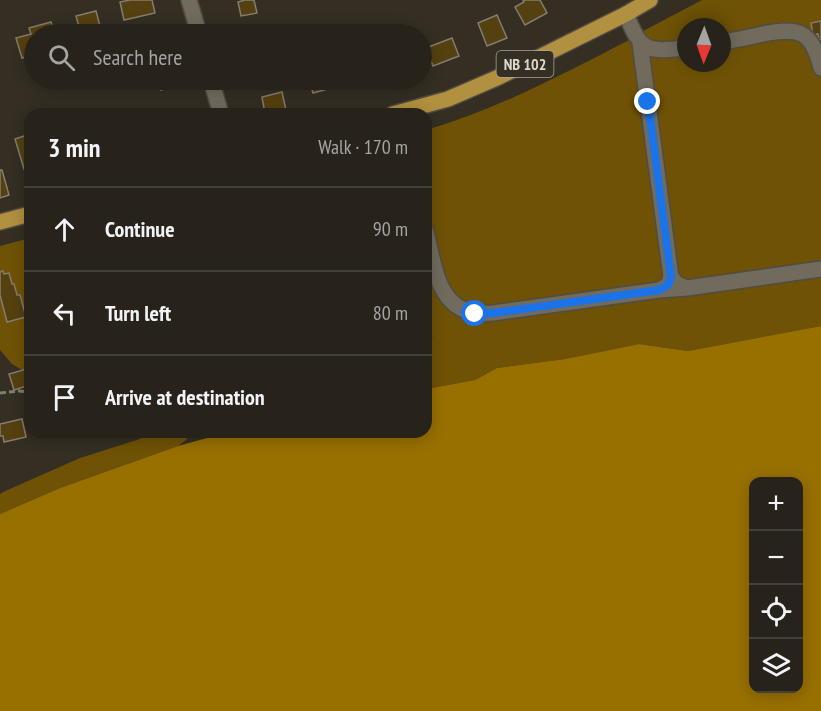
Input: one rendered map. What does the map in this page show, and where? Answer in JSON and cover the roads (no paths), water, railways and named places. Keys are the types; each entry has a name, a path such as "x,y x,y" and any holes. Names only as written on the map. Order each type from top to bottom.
{"main road":[{"name":"NB 102","path":"415,108 448,99 499,77 650,0"},
{"path":"0,222 24,216"}],"street":[{"path":"189,0 196,24"},
{"path":"626,14 646,50 671,277 668,285 659,290"},
{"path":"731,40 783,30 796,31 814,45 821,68"},
{"path":"646,50 677,48"},
{"path":"214,90 219,108"},
{"path":"432,256 438,279 446,296 453,304 475,314 821,269"},
{"path":"671,277 677,285 687,288"}]}
